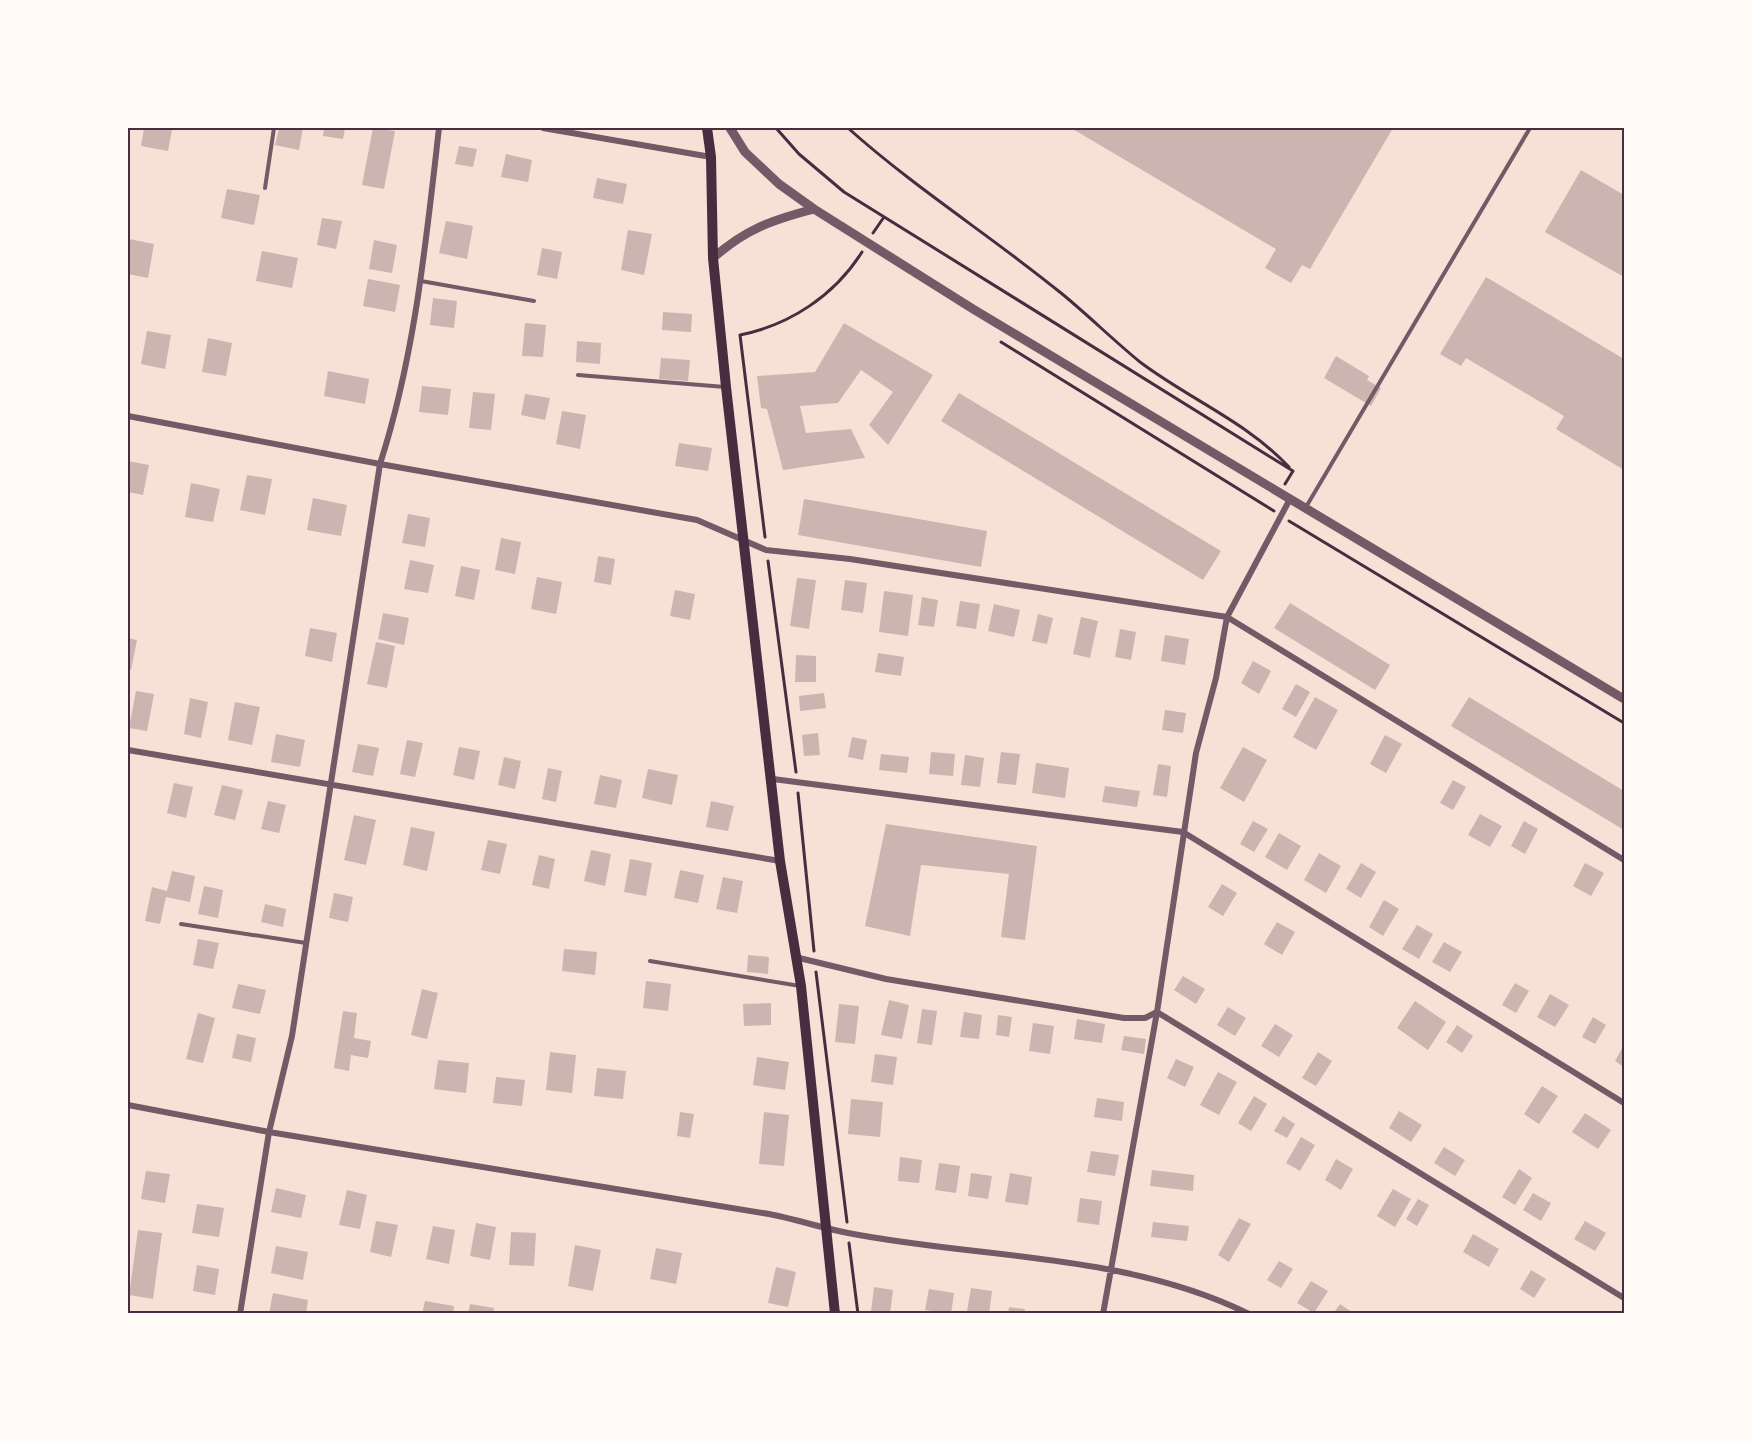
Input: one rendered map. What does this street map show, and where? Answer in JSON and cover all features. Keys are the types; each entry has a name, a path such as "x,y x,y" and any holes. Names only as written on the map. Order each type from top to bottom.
{"main road":[{"path":"707,128 711,157 713,258 742,538 773,779 780,861 801,986 835,1314"}],"street":[{"path":"240,1314 269,1132 292,1036 380,464 392,427 421,281 438,128"},
{"path":"543,128 711,157"},
{"path":"730,128 745,152 779,184 814,209 869,240 973,309 1624,699"},
{"path":"713,258 735,238 768,221 814,209"},
{"path":"128,416 380,464 696,520 766,550 862,561 1227,617 1624,860"},
{"path":"1103,1314 1157,1012 1196,753 1216,678 1227,617 1290,499"},
{"path":"128,750 780,861"},
{"path":"773,779 1183,832 1624,1103"},
{"path":"795,957 886,979 1124,1018 1145,1018 1157,1012"},
{"path":"1157,1012 1624,1298"},
{"path":"128,1105 269,1132 686,1199 769,1214 848,1233 1110,1270 1175,1284 1249,1314"}],"lane":[{"path":"265,188 274,128"},
{"path":"1305,508 1530,128"},
{"path":"421,281 534,301"},
{"path":"578,375 726,387"},
{"path":"181,924 306,943"},
{"path":"650,961 801,986"}],"path":[{"path":"777,128 799,154 844,192 1293,471"},
{"path":"848,128 881,158 1061,293 1142,363 1274,451 1293,471"},
{"path":"858,1314 814,962 797,782 740,335 768,329 816,302 849,273 884,217"},
{"path":"862,252 872,258"},
{"path":"997,339 1281,516 1624,723"},
{"path":"1270,509 1293,471"}],"building":[{"path":"144,128 172,130 168,151 141,146"},
{"path":"279,128 303,128 299,150 275,145"},
{"path":"324,128 345,128 343,139 323,136"},
{"path":"373,128 395,131 384,189 362,185"},
{"path":"1071,128 1393,128 1310,269 1302,265 1291,283 1265,268 1276,249"},
{"path":"459,146 477,149 473,167 455,164"},
{"path":"506,154 532,160 528,182 501,177"},
{"path":"1581,170 1624,195 1624,277 1545,232"},
{"path":"597,178 627,184 623,204 593,198"},
{"path":"227,189 260,195 254,225 221,218"},
{"path":"322,218 342,221 336,249 317,245"},
{"path":"446,221 473,226 467,259 439,253"},
{"path":"628,230 652,234 644,275 621,270"},
{"path":"129,239 154,244 148,278 128,274"},
{"path":"374,240 397,245 392,273 369,269"},
{"path":"542,248 562,252 557,279 537,275"},
{"path":"262,251 298,258 292,288 256,281"},
{"path":"1486,277 1624,359 1624,470 1556,429 1564,416 1466,358 1461,366 1440,354"},
{"path":"368,279 400,285 395,312 363,306"},
{"path":"433,298 457,301 454,328 430,325"},
{"path":"663,312 692,314 691,332 662,330"},
{"path":"525,323 546,325 543,357 522,356"},
{"path":"844,323 933,375 888,445 869,425 893,392 861,370 838,403 800,406 806,433 851,429 865,458 783,470 767,409 761,408 757,376 815,372"},
{"path":"147,331 171,335 165,369 141,364"},
{"path":"208,338 232,343 226,376 202,372"},
{"path":"577,341 601,343 600,364 576,362"},
{"path":"1336,356 1369,376 1367,380 1381,388 1371,406 1324,378"},
{"path":"661,358 690,360 688,381 659,379"},
{"path":"328,371 369,379 365,404 324,396"},
{"path":"422,386 451,389 448,415 419,412"},
{"path":"473,392 495,394 491,430 469,428"},
{"path":"959,393 1221,551 1203,580 941,421"},
{"path":"525,394 550,398 545,420 521,415"},
{"path":"562,411 586,415 580,449 556,444"},
{"path":"679,443 712,448 708,471 675,466"},
{"path":"128,461 149,465 143,495 128,492"},
{"path":"247,475 272,479 265,515 240,510"},
{"path":"191,483 220,489 213,522 185,517"},
{"path":"313,498 347,505 341,536 307,530"},
{"path":"804,499 987,531 981,567 798,535"},
{"path":"408,514 430,518 425,547 402,543"},
{"path":"501,538 521,542 515,574 495,570"},
{"path":"598,556 615,559 611,585 594,582"},
{"path":"410,560 434,565 428,593 404,589"},
{"path":"461,566 480,570 474,600 455,596"},
{"path":"537,577 562,582 556,614 531,609"},
{"path":"797,578 816,580 809,629 790,626"},
{"path":"845,580 867,583 863,613 841,610"},
{"path":"675,590 695,594 690,620 670,616"},
{"path":"884,591 913,595 908,636 879,632"},
{"path":"922,597 938,600 934,627 918,625"},
{"path":"960,601 980,604 976,629 956,626"},
{"path":"1290,603 1390,665 1375,690 1274,628"},
{"path":"994,604 1020,610 1014,637 988,631"},
{"path":"383,613 409,618 404,645 378,639"},
{"path":"1038,614 1053,618 1047,644 1032,641"},
{"path":"1081,617 1098,621 1090,658 1073,654"},
{"path":"310,628 337,633 332,662 305,656"},
{"path":"1120,629 1136,632 1131,660 1115,657"},
{"path":"1165,635 1189,639 1185,665 1161,661"},
{"path":"128,638 137,640 131,670 128,669"},
{"path":"376,642 395,646 387,688 367,684"},
{"path":"878,653 904,657 901,676 875,672"},
{"path":"796,655 816,656 816,682 795,682"},
{"path":"1253,661 1271,671 1259,694 1241,683"},
{"path":"1296,684 1310,692 1296,717 1282,709"},
{"path":"136,691 154,694 147,731 129,728"},
{"path":"824,693 826,708 800,711 799,696"},
{"path":"1315,697 1338,710 1316,750 1293,737"},
{"path":"1469,697 1624,791 1624,830 1451,726"},
{"path":"190,698 208,702 201,738 184,734"},
{"path":"235,702 260,707 252,745 228,740"},
{"path":"1165,710 1186,713 1183,733 1162,730"},
{"path":"818,733 820,755 804,756 802,735"},
{"path":"276,734 305,740 300,767 271,762"},
{"path":"1385,735 1402,744 1386,773 1370,764"},
{"path":"852,737 867,740 863,760 848,757"},
{"path":"407,740 423,743 415,777 400,774"},
{"path":"358,744 379,748 373,776 352,772"},
{"path":"459,747 480,751 474,780 453,775"},
{"path":"1243,747 1267,760 1244,802 1220,788"},
{"path":"931,752 955,754 953,776 929,774"},
{"path":"1001,752 1020,754 1016,785 997,783"},
{"path":"881,754 909,757 907,773 879,770"},
{"path":"965,755 984,758 980,787 961,785"},
{"path":"504,757 521,761 515,789 498,785"},
{"path":"1036,763 1069,768 1065,798 1032,793"},
{"path":"1158,764 1171,766 1167,797 1153,795"},
{"path":"548,768 562,771 556,802 542,799"},
{"path":"648,769 678,775 672,805 642,798"},
{"path":"600,775 622,780 616,808 594,804"},
{"path":"1453,780 1466,787 1453,810 1440,803"},
{"path":"174,783 193,787 186,818 167,813"},
{"path":"222,785 243,790 235,820 214,815"},
{"path":"1105,786 1140,791 1137,807 1102,802"},
{"path":"268,801 286,805 279,833 261,829"},
{"path":"711,801 734,806 728,831 706,827"},
{"path":"1480,814 1502,826 1490,847 1468,835"},
{"path":"354,815 376,820 366,865 344,860"},
{"path":"1253,821 1268,829 1254,852 1240,844"},
{"path":"1524,821 1538,829 1525,854 1511,846"},
{"path":"886,824 1037,846 1025,940 1001,937 1009,874 921,865 910,936 865,926"},
{"path":"411,827 435,832 427,871 403,865"},
{"path":"1279,833 1301,846 1287,870 1265,857"},
{"path":"488,840 507,844 500,874 481,870"},
{"path":"591,850 611,854 605,886 584,881"},
{"path":"1319,853 1341,866 1326,893 1304,880"},
{"path":"539,855 555,859 549,889 532,885"},
{"path":"630,859 652,863 646,896 624,892"},
{"path":"1361,863 1376,872 1361,898 1346,889"},
{"path":"1585,863 1604,873 1591,896 1573,886"},
{"path":"680,870 704,875 698,903 674,898"},
{"path":"172,871 195,876 190,902 166,897 160,924 145,921 152,887 167,891"},
{"path":"723,877 743,881 737,913 716,909"},
{"path":"1222,884 1237,893 1223,916 1208,907"},
{"path":"204,886 223,890 218,918 198,914"},
{"path":"334,893 353,897 348,922 329,918"},
{"path":"1384,900 1399,909 1383,936 1369,927"},
{"path":"265,904 286,909 283,927 261,922"},
{"path":"1277,922 1295,932 1282,955 1264,944"},
{"path":"1417,925 1433,934 1419,959 1402,949"},
{"path":"198,939 219,943 213,969 193,965"},
{"path":"1444,942 1462,952 1450,972 1432,962"},
{"path":"564,949 597,952 595,975 562,971"},
{"path":"748,955 769,957 768,974 747,972"},
{"path":"1183,976 1205,989 1196,1004 1174,990"},
{"path":"646,981 671,984 668,1011 643,1008"},
{"path":"1515,983 1529,991 1516,1013 1502,1005"},
{"path":"238,984 266,990 260,1014 232,1008"},
{"path":"422,989 438,993 427,1039 411,1035"},
{"path":"1550,994 1569,1005 1555,1027 1537,1017"},
{"path":"889,1000 909,1005 902,1039 881,1035"},
{"path":"1415,1001 1446,1022 1428,1050 1397,1028"},
{"path":"771,1003 771,1025 744,1026 743,1004"},
{"path":"839,1004 859,1006 855,1044 835,1042"},
{"path":"1228,1007 1246,1018 1235,1036 1217,1025"},
{"path":"922,1009 937,1011 932,1045 917,1043"},
{"path":"343,1011 357,1013 354,1038 371,1041 368,1058 351,1055 349,1071 334,1068"},
{"path":"964,1012 982,1015 979,1039 960,1037"},
{"path":"198,1013 215,1018 203,1063 186,1059"},
{"path":"998,1015 1012,1017 1009,1037 996,1035"},
{"path":"1593,1017 1606,1025 1595,1044 1582,1037"},
{"path":"1077,1019 1105,1024 1102,1043 1074,1039"},
{"path":"1033,1023 1054,1026 1050,1054 1029,1051"},
{"path":"1275,1024 1293,1035 1279,1057 1261,1046"},
{"path":"1457,1025 1473,1036 1462,1053 1446,1042"},
{"path":"237,1034 256,1038 251,1062 232,1058"},
{"path":"1124,1036 1146,1039 1144,1054 1121,1050"},
{"path":"1624,1045 1624,1067 1615,1061"},
{"path":"550,1052 576,1055 572,1093 546,1090"},
{"path":"1318,1052 1332,1061 1316,1086 1302,1078"},
{"path":"875,1054 897,1057 893,1085 871,1082"},
{"path":"757,1057 789,1062 785,1090 753,1085"},
{"path":"1176,1059 1194,1067 1185,1087 1167,1078"},
{"path":"438,1060 469,1063 466,1093 434,1089"},
{"path":"597,1068 626,1071 623,1099 594,1096"},
{"path":"1218,1072 1237,1082 1219,1115 1200,1105"},
{"path":"496,1077 525,1080 522,1106 493,1103"},
{"path":"1542,1086 1558,1096 1539,1124 1524,1114"},
{"path":"1254,1096 1267,1104 1251,1131 1238,1123"},
{"path":"1097,1098 1124,1102 1122,1121 1094,1117"},
{"path":"851,1099 883,1102 880,1137 848,1134"},
{"path":"1399,1111 1422,1125 1411,1142 1389,1128"},
{"path":"680,1112 694,1114 690,1138 677,1136"},
{"path":"764,1112 789,1115 784,1166 759,1164"},
{"path":"1585,1113 1611,1130 1598,1149 1572,1132"},
{"path":"1283,1116 1295,1124 1287,1138 1274,1131"},
{"path":"1301,1137 1315,1145 1300,1171 1286,1163"},
{"path":"1444,1147 1465,1160 1455,1176 1434,1163"},
{"path":"1091,1151 1119,1155 1115,1176 1087,1172"},
{"path":"900,1157 922,1160 919,1183 898,1181"},
{"path":"1336,1159 1353,1169 1341,1190 1325,1180"},
{"path":"939,1163 960,1166 956,1193 935,1190"},
{"path":"1519,1169 1532,1178 1515,1205 1502,1197"},
{"path":"1152,1170 1194,1175 1193,1191 1150,1186"},
{"path":"146,1171 170,1174 165,1203 141,1199"},
{"path":"971,1173 992,1176 988,1199 968,1196"},
{"path":"1010,1173 1032,1177 1028,1205 1005,1202"},
{"path":"276,1188 306,1195 301,1218 271,1212"},
{"path":"1393,1189 1411,1199 1395,1227 1377,1216"},
{"path":"347,1190 367,1195 360,1229 339,1225"},
{"path":"1533,1193 1551,1203 1541,1221 1523,1210"},
{"path":"1080,1198 1102,1201 1099,1225 1077,1222"},
{"path":"1418,1199 1429,1205 1417,1226 1406,1219"},
{"path":"197,1204 224,1208 219,1237 192,1233"},
{"path":"1239,1218 1251,1224 1229,1262 1218,1255"},
{"path":"376,1221 398,1225 391,1257 370,1252"},
{"path":"1585,1221 1606,1233 1595,1251 1574,1239"},
{"path":"1153,1222 1189,1226 1187,1241 1151,1237"},
{"path":"476,1223 496,1227 490,1260 470,1256"},
{"path":"433,1226 455,1230 449,1264 426,1259"},
{"path":"138,1230 162,1233 153,1299 129,1295"},
{"path":"511,1232 536,1233 534,1266 509,1265"},
{"path":"1473,1234 1499,1249 1489,1267 1463,1252"},
{"path":"575,1245 601,1250 593,1291 568,1286"},
{"path":"276,1246 308,1252 303,1280 271,1273"},
{"path":"656,1248 682,1253 676,1284 650,1279"},
{"path":"1279,1261 1293,1269 1281,1288 1267,1280"},
{"path":"197,1265 219,1269 215,1295 193,1291"},
{"path":"776,1267 796,1272 788,1307 768,1303"},
{"path":"1531,1270 1546,1279 1534,1298 1520,1289"},
{"path":"1311,1281 1328,1291 1314,1313 1297,1303"},
{"path":"874,1287 893,1290 890,1314 871,1312"},
{"path":"971,1288 992,1291 989,1314 967,1311"},
{"path":"929,1289 954,1293 951,1314 925,1310"},
{"path":"273,1293 308,1300 306,1314 269,1314"},
{"path":"425,1301 454,1306 453,1314 422,1314"},
{"path":"470,1304 494,1308 493,1314 468,1314"},
{"path":"1340,1304 1355,1314 1333,1314"},
{"path":"1009,1307 1025,1309 1024,1314 1008,1314"}]}
